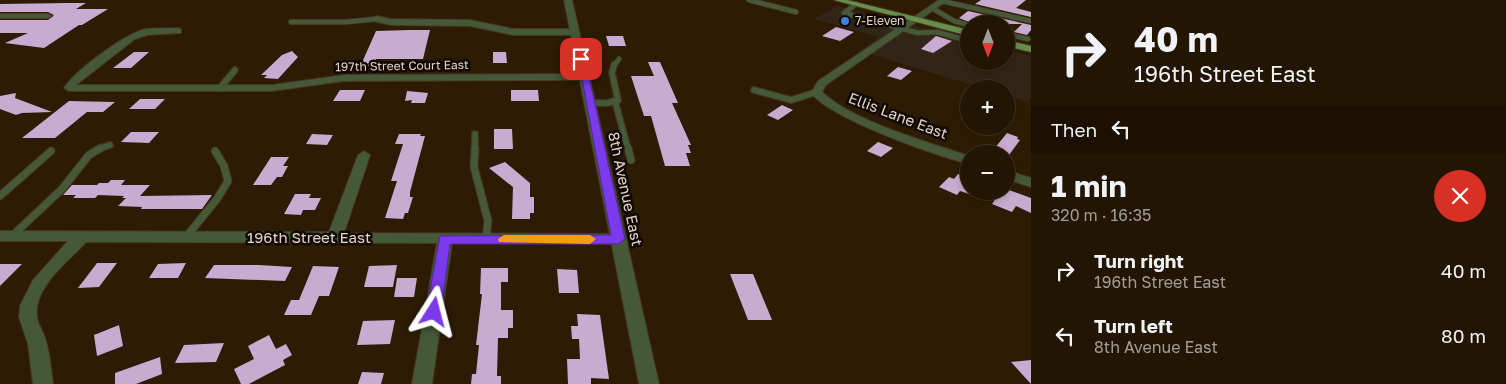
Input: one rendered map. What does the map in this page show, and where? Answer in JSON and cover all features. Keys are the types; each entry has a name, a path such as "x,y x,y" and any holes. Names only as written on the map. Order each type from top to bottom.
{"main road":[{"path":"838,0 960,31"},
{"path":"1015,45 1031,49"}],"street":[{"name":"8th Avenue East","path":"568,0 649,384"},
{"path":"818,94 822,83 943,1"},
{"path":"0,16 48,16"},
{"path":"376,19 391,22 470,22 505,32 575,32"},
{"path":"70,88 75,79 132,37 146,32 178,31"},
{"name":"197th Street Court East","path":"70,88 272,88 344,78 585,77"},
{"name":"Ellis Lane East","path":"818,94 846,114 960,157"},
{"path":"335,238 364,155"},
{"path":"1015,177 1031,183"},
{"name":"196th Street East","path":"6,236 618,239"},
{"path":"42,384 42,366 36,337 28,319 27,305 40,282 82,236"},
{"path":"422,384 445,239"}],"lane":[{"path":"749,0 796,12"},
{"path":"943,1 1031,21"},
{"path":"856,4 844,13 918,33 937,32 960,38"},
{"path":"932,8 960,23"},
{"path":"291,22 346,22 376,19"},
{"path":"1015,36 1029,38"},
{"path":"1020,46 1029,38"},
{"path":"619,59 611,70 618,98 615,102 631,160"},
{"path":"220,88 235,70"},
{"path":"754,90 791,100 818,94"},
{"path":"590,103 615,102"},
{"path":"475,134 474,167 481,196 486,204 488,221 486,239"},
{"path":"6,236 62,189 89,155 100,148 110,145"},
{"path":"0,196 51,151"},
{"path":"186,237 218,199 228,181 224,166 215,151"}],"shaded area":[{"path":"838,6 960,38 960,70 1015,70 1015,52 1031,56 1031,98 1028,102 1015,98 1015,80 960,81 860,51 879,37 814,19"}],"building":[{"path":"981,0 1026,0 1016,8 1031,12 1031,17 975,4"},
{"path":"86,3 76,9 108,9 44,48 5,43 28,33 0,33 0,20 48,20 54,15 48,12 0,12 0,4"},
{"path":"968,11 986,15 963,15"},
{"path":"1015,21 1031,25 1031,30 1027,35 1015,32 1022,24 1015,24"},
{"path":"836,27 854,32 840,41 822,36"},
{"path":"430,30 423,59 376,59 373,66 360,67 376,31"},
{"path":"606,36 623,36 626,46 609,46"},
{"path":"936,36 952,41 933,53 921,49"},
{"path":"292,51 298,57 278,79 264,78 267,75 261,75 282,55"},
{"path":"134,52 149,52 131,68 113,68"},
{"path":"493,52 506,52 507,63 493,63"},
{"path":"648,62 660,62 678,103 672,103 691,145 688,145 691,153 686,153 690,166 665,166 651,116 644,116 631,76 654,76"},
{"path":"898,67 912,71 901,80 887,76"},
{"path":"340,90 365,90 360,101 333,101"},
{"path":"511,90 538,90 539,101 511,101"},
{"path":"407,91 428,93 425,103 411,103 412,100 405,101"},
{"path":"16,93 15,98 52,112 16,115 0,109 0,96"},
{"path":"140,99 165,99 155,109 129,109"},
{"path":"69,101 115,102 103,112 87,112 55,138 22,138"},
{"path":"782,105 793,110 778,120 767,115"},
{"path":"494,129 512,129 513,149 494,149"},
{"path":"131,132 159,132 149,143 121,142"},
{"path":"312,134 333,135 327,145 306,144"},
{"path":"399,134 421,134 420,136 425,136 410,192 410,197 413,197 408,213 405,213 403,219 385,218 397,181 391,181 403,144 395,144"},
{"path":"1005,135 1012,135 1020,140 1015,147 1015,145 997,145"},
{"path":"878,142 893,148 881,157 867,151"},
{"path":"271,157 289,157 283,166 288,166 282,177 277,177 271,185 253,185"},
{"path":"505,162 530,183 530,197 534,197 534,213 530,213 530,219 512,219 513,187 489,168"},
{"path":"958,174 960,175 960,191 957,195 939,187 949,177 954,179"},
{"path":"111,180 125,180 121,185 150,185 140,196 212,195 202,209 141,209 142,207 118,206 126,198 122,198 124,196 98,195 95,198 73,198 76,195 63,195 72,185 97,185 99,183 108,183"},
{"path":"1015,192 1031,198 1031,213 1016,206 1012,212 992,204 995,200 1015,200"},
{"path":"295,194 311,194 309,198 321,198 315,210 303,210 301,215 284,214"},
{"path":"97,263 117,263 99,287 78,288"},
{"path":"186,263 178,278 149,278 158,264"},
{"path":"0,264 22,264 0,286"},
{"path":"214,265 292,267 285,281 205,278"},
{"path":"397,265 393,287 364,287 369,266"},
{"path":"313,266 339,267 329,296 319,296 311,315 284,315 291,300 299,300"},
{"path":"481,268 508,268 508,282 501,282 501,310 513,310 513,328 508,328 508,338 498,338 497,376 501,376 501,384 471,384 472,374 476,374 479,345 476,345 482,294 480,294"},
{"path":"557,269 577,270 579,293 559,293"},
{"path":"730,274 753,274 772,320 748,320"},
{"path":"397,278 417,278 414,297 394,297"},
{"path":"577,314 600,315 609,379 591,378 591,384 568,384 567,359 580,359 579,339 572,339 571,326 578,326"},
{"path":"395,320 390,344 357,345 363,321"},
{"path":"119,325 123,346 97,356 94,335"},
{"path":"269,335 276,349 286,344 292,355 283,360 285,365 249,384 241,384 234,369 254,359 248,346"},
{"path":"224,343 216,362 175,363 184,345"},
{"path":"160,357 162,374 136,384 115,384 115,373"},
{"path":"1031,360 1031,384 1011,362"},
{"path":"362,372 384,373 381,384 358,384"}],"slow traffic":[{"path":"504,239 590,239"}],"place":[{"name":"7-Eleven","path":"845,21"}],"route":[{"path":"434,312 445,239 618,239 581,59"}]}
